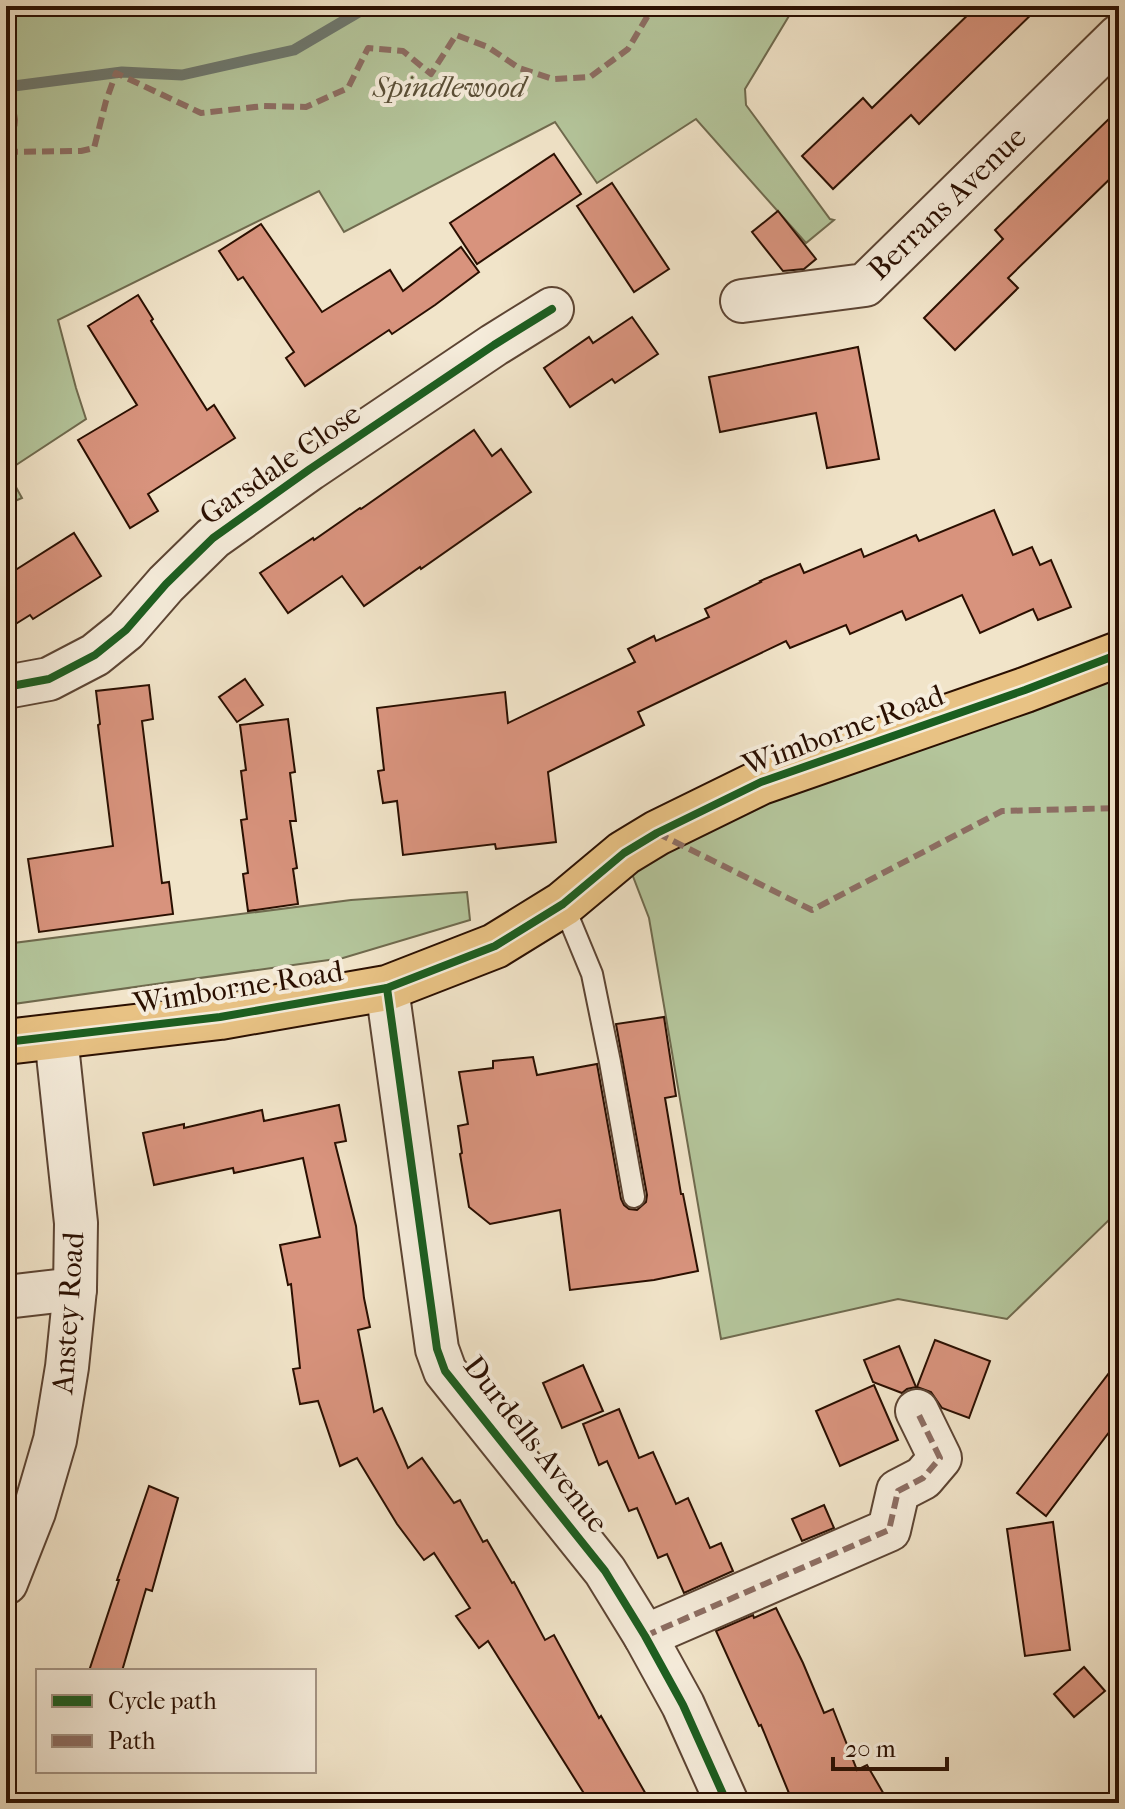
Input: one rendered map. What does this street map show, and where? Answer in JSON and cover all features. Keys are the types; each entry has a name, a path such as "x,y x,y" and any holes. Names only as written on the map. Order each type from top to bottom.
{"main road":[{"name":"Wimborne Road","path":"6,1042 220,1017 387,988 495,946 563,904 624,853 761,782 1119,654"}],"street":[{"name":"Berrans Avenue","path":"742,301 865,285 1119,36"},
{"name":"Garsdale Close","path":"6,687 49,679 95,655 126,630 166,584 213,538 310,469 552,309"},
{"name":"Durdells Avenue","path":"387,988 437,1349 445,1371 605,1571 683,1705 727,1803"},
{"name":"Anstey Road","path":"6,1583 34,1512 55,1440 75,1289 76,1223 56,1036"},
{"path":"6,1297 75,1289"},
{"path":"645,1636 889,1530 898,1491 923,1478 940,1458 917,1411"}],"lane":[{"path":"563,904 592,974 634,1197"}],"green space":[{"name":"Spindlewood","path":"6,6 795,6 745,89 746,105 830,219 834,220 806,243 696,119 597,183 555,122 344,232 319,191 58,320 86,419 7,471 22,498 6,505"},
{"path":"1119,654 1119,1203 1109,1220 1007,1319 898,1299 721,1339 649,918 624,853"},
{"path":"467,892 470,920 343,958 6,1005 6,944 351,900"}],"building":[{"path":"977,6 1040,6 919,124 911,115 833,189 802,156 863,98 872,108"},
{"path":"1119,109 1119,170 1008,278 1018,288 955,350 924,318 1003,239 995,230"},
{"path":"554,154 581,194 477,264 450,223"},
{"path":"612,183 669,269 634,292 577,206"},
{"path":"778,211 816,259 804,269 783,271 752,232"},
{"path":"261,224 322,312 390,270 403,291 461,247 479,272 392,334 389,330 305,386 286,358 294,352 243,277 238,280 219,251"},
{"path":"138,295 207,410 214,405 235,438 148,494 158,511 130,528 78,440 137,405 88,326"},
{"path":"632,317 658,354 615,383 612,379 570,407 544,368 589,337 593,343"},
{"path":"858,347 879,459 827,468 816,413 720,432 709,377"},
{"path":"474,430 492,456 501,449 531,492 364,606 342,576 288,613 260,573 361,509"},
{"path":"994,510 1013,555 1032,547 1040,565 1051,560 1071,607 1038,620 1033,609 980,633 962,595 906,620 902,611 850,634 846,625 790,648 786,641 638,712 644,725 548,772 556,842 496,849 495,844 403,855 397,801 383,803 378,771 384,770 377,708 505,692 508,723 635,662 628,649 654,636 656,641 709,617 705,609 760,581 800,564 804,573 861,549 864,557 916,535 919,541"},
{"path":"74,533 101,576 33,619 30,615 6,630 6,576"},
{"path":"245,679 263,705 237,722 219,697"},
{"path":"149,685 153,719 142,721 162,883 169,882 173,914 39,932 28,859 113,846 96,691"},
{"path":"288,719 295,772 290,773 296,821 290,821 297,868 293,869 298,904 248,911 243,874 248,873 241,820 247,819 241,771 246,770 240,725"},
{"path":"664,1017 676,1096 665,1098 698,1271 654,1280 570,1290 560,1210 490,1224 469,1207 458,1126 468,1124 459,1072 493,1068 493,1061 533,1057 537,1075 597,1064 621,1199 629,1209 637,1210 646,1202 647,1195 616,1024"},
{"path":"339,1105 346,1141 335,1143 356,1226 370,1327 358,1330 374,1412 382,1408 408,1468 422,1458 454,1503 460,1500 483,1542 487,1540 514,1582 545,1640 554,1635 599,1718 601,1716 651,1803 590,1803 488,1641 479,1648 456,1616 470,1608 434,1553 424,1560 397,1524 357,1458 340,1466 318,1401 300,1404 293,1369 300,1368 291,1284 288,1285 280,1245 320,1237 303,1158 234,1173 233,1168 154,1185 143,1133 184,1124 184,1128 262,1110 264,1121"},
{"path":"935,1340 990,1361 969,1418 942,1408 931,1392 917,1387"},
{"path":"899,1346 916,1387 902,1393 873,1382 864,1360"},
{"path":"1119,1360 1119,1419 1046,1516 1017,1493"},
{"path":"583,1365 603,1411 562,1428 543,1383"},
{"path":"874,1385 898,1440 840,1466 816,1411"},
{"path":"619,1409 639,1458 653,1452 676,1504 688,1498 710,1548 721,1543 733,1571 684,1593 667,1554 658,1558 637,1508 629,1511 607,1461 599,1465 583,1424"},
{"path":"149,1486 178,1498 152,1591 146,1589 123,1669 90,1669"},
{"path":"824,1505 834,1528 802,1541 792,1519"},
{"path":"1053,1522 1070,1650 1025,1656 1007,1529"},
{"path":"776,1608 824,1713 833,1709 857,1770 867,1765 889,1803 793,1803 761,1725 716,1631"},
{"path":"1084,1667 1105,1691 1074,1717 1054,1694"}],"waterway":[{"path":"6,87 122,72 182,75 294,50 369,6"}],"marked path":[{"path":"6,18 12,6"},
{"path":"6,152 81,151 94,148 116,73 201,113 264,106 306,107 348,88 368,48 403,51 431,74 456,35 488,47 519,68 553,79 590,77 628,49 650,12 669,6"},
{"path":"6,61 15,120 6,175"},
{"path":"657,833 812,910 1002,811 1119,808"},
{"path":"645,1636 889,1530 898,1491 923,1478 940,1458 917,1411"}],"cycle path":[{"path":"6,687 49,679 95,655 126,630 166,584 213,538 310,469 552,309"},
{"path":"6,1042 220,1017 387,988 495,946 563,904 624,853 657,833 761,782 1119,654"},
{"path":"387,988 437,1349 445,1371 605,1571 683,1705 727,1803"}]}
